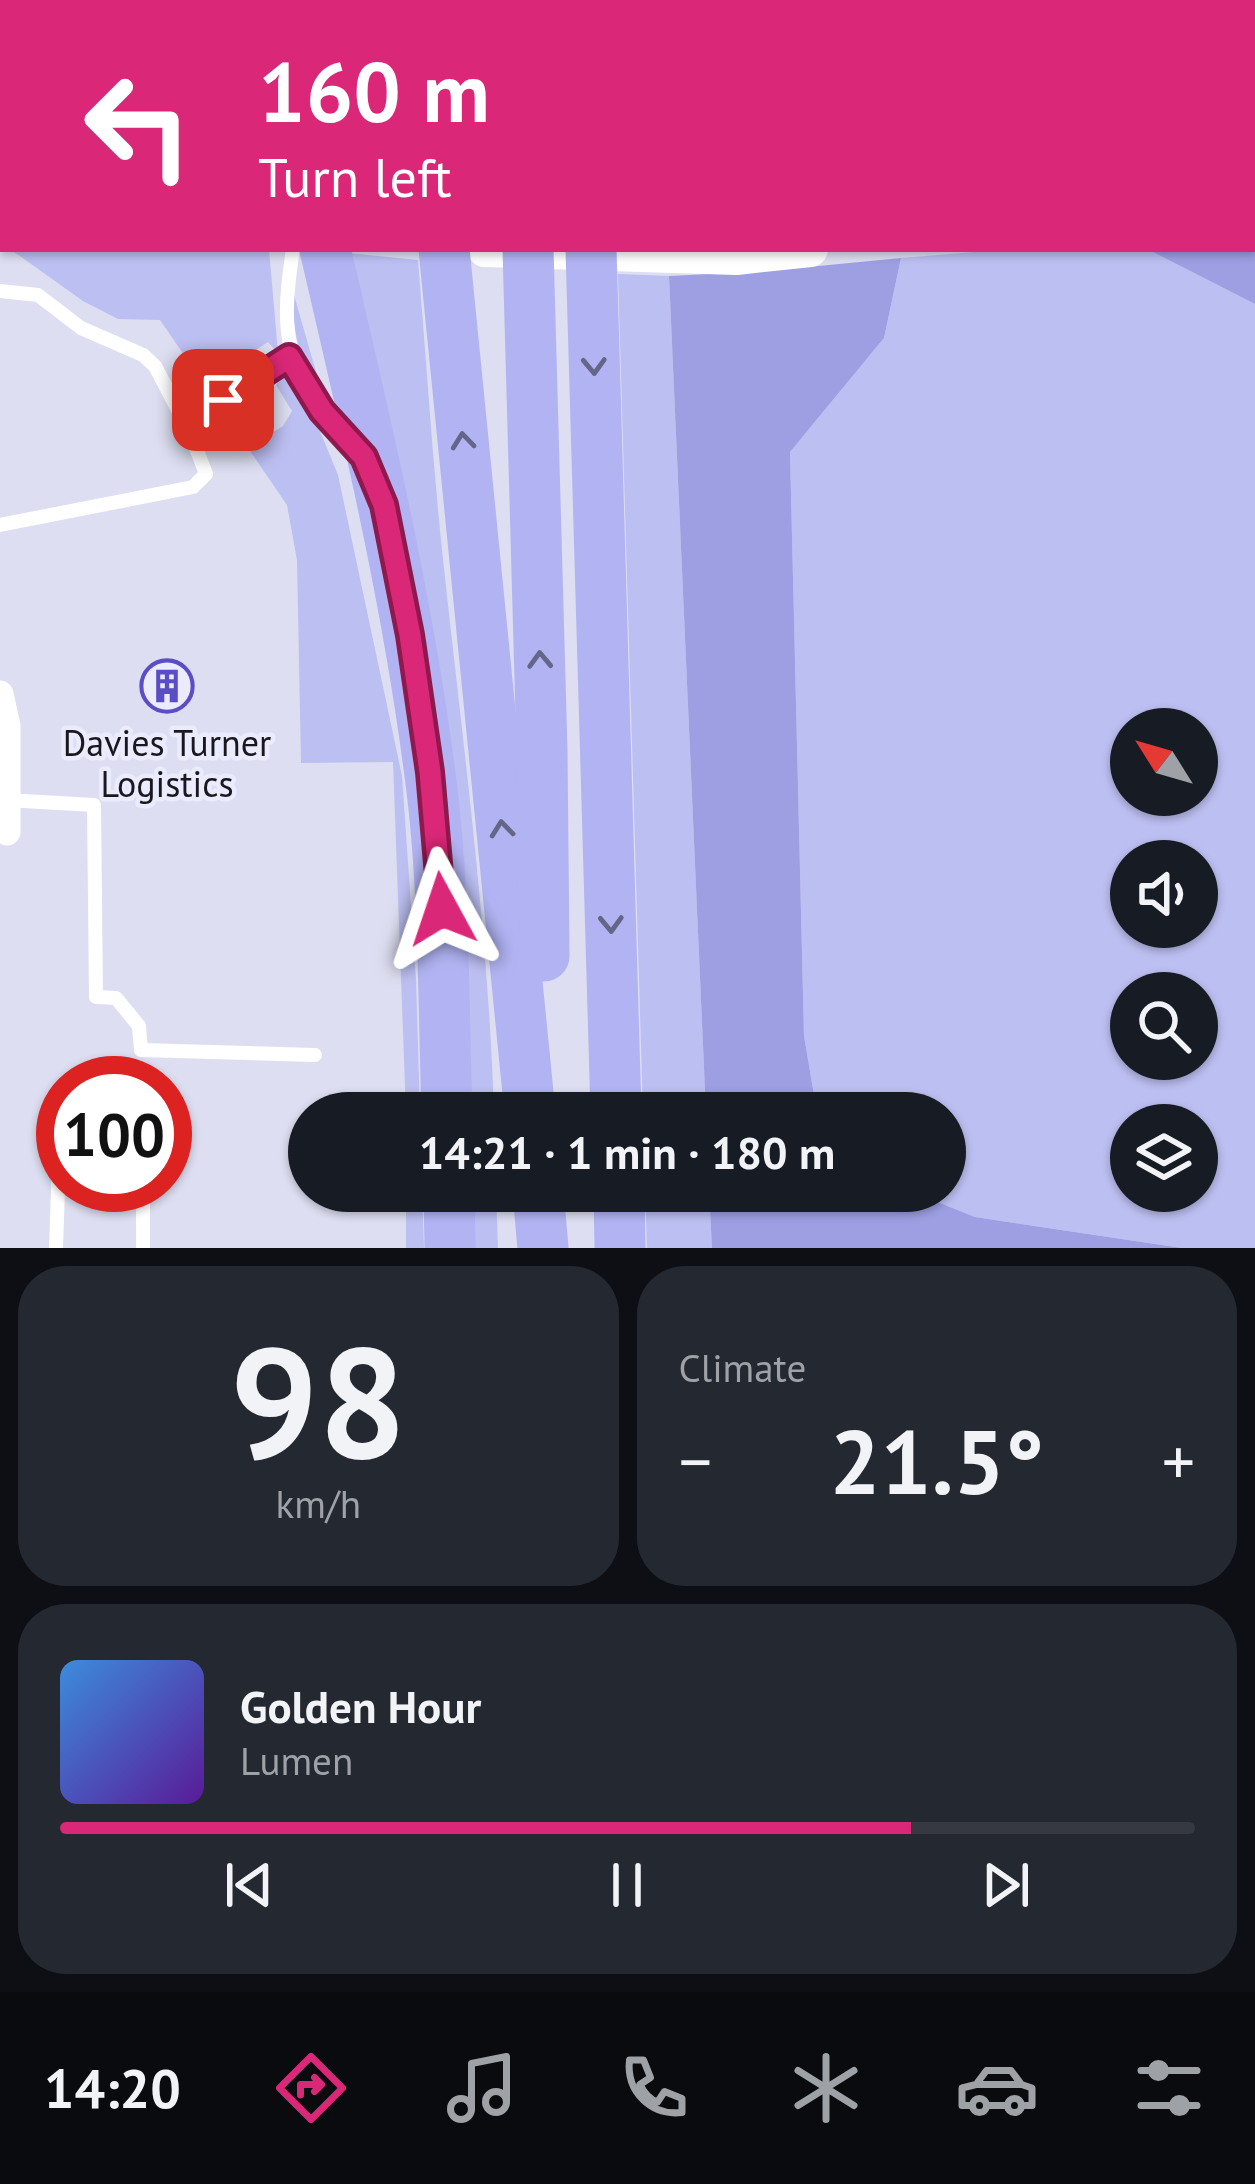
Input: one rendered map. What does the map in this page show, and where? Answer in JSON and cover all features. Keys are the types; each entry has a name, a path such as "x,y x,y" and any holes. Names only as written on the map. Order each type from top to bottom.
{"highway":[{"path":"297,252 384,505"},
{"path":"327,252 410,635 430,772 442,909 446,1092"},
{"path":"444,252 528,1092"},
{"path":"528,252 542,751 545,1092"},
{"path":"591,252 615,1092"},
{"path":"449,1212 450,1248"},
{"path":"543,1212 545,1248"},
{"path":"619,1212 620,1248"}],"street":[{"path":"579,252 736,257 782,252"},
{"path":"0,694 7,726 7,832"}],"lane":[{"path":"295,252 287,288 289,357 322,411 364,457"},
{"path":"0,291 38,295 81,328 143,355 164,383 206,473 193,488 0,525"},
{"path":"223,400 289,357"},
{"path":"4,789 94,805 96,997 116,998 139,1026 141,1050 315,1054"},
{"path":"56,1248 57,1212"},
{"path":"143,1212 143,1248"}],"shaded area":[{"path":"14,252 269,252 278,353 268,342 204,384 160,320 118,319 83,301"},
{"path":"974,252 1153,252 1255,304 1255,1248 1182,1248 975,1217 962,1212 966,1092 813,1092 804,1036 790,452 884,338 901,258"},
{"path":"1153,252 1255,252 1255,304"},
{"path":"348,253 418,260 438,514 491,1043 493,1092 461,1092"},
{"path":"901,258 884,338 790,452 804,1036 813,1092 705,1092 669,276"},
{"path":"618,274 669,276 705,1092 642,1092"},
{"path":"294,295 324,400 300,350"},
{"path":"288,371 308,402 338,475 402,776 419,1092 405,1092 393,762 301,763 297,560 287,505 248,448 283,426 292,411 276,385"},
{"path":"406,1212 423,1212 424,1248 406,1248"},
{"path":"467,1212 497,1212 498,1248 468,1248"},
{"path":"646,1212 710,1212 712,1248 647,1248"},
{"path":"710,1212 962,1212 1182,1248 712,1248"}],"place":[{"name":"Davies Turner Logistics","path":"167,686"}],"route":[{"path":"223,400 289,357 322,411 364,457 384,505 410,635 430,772 442,909"}]}
